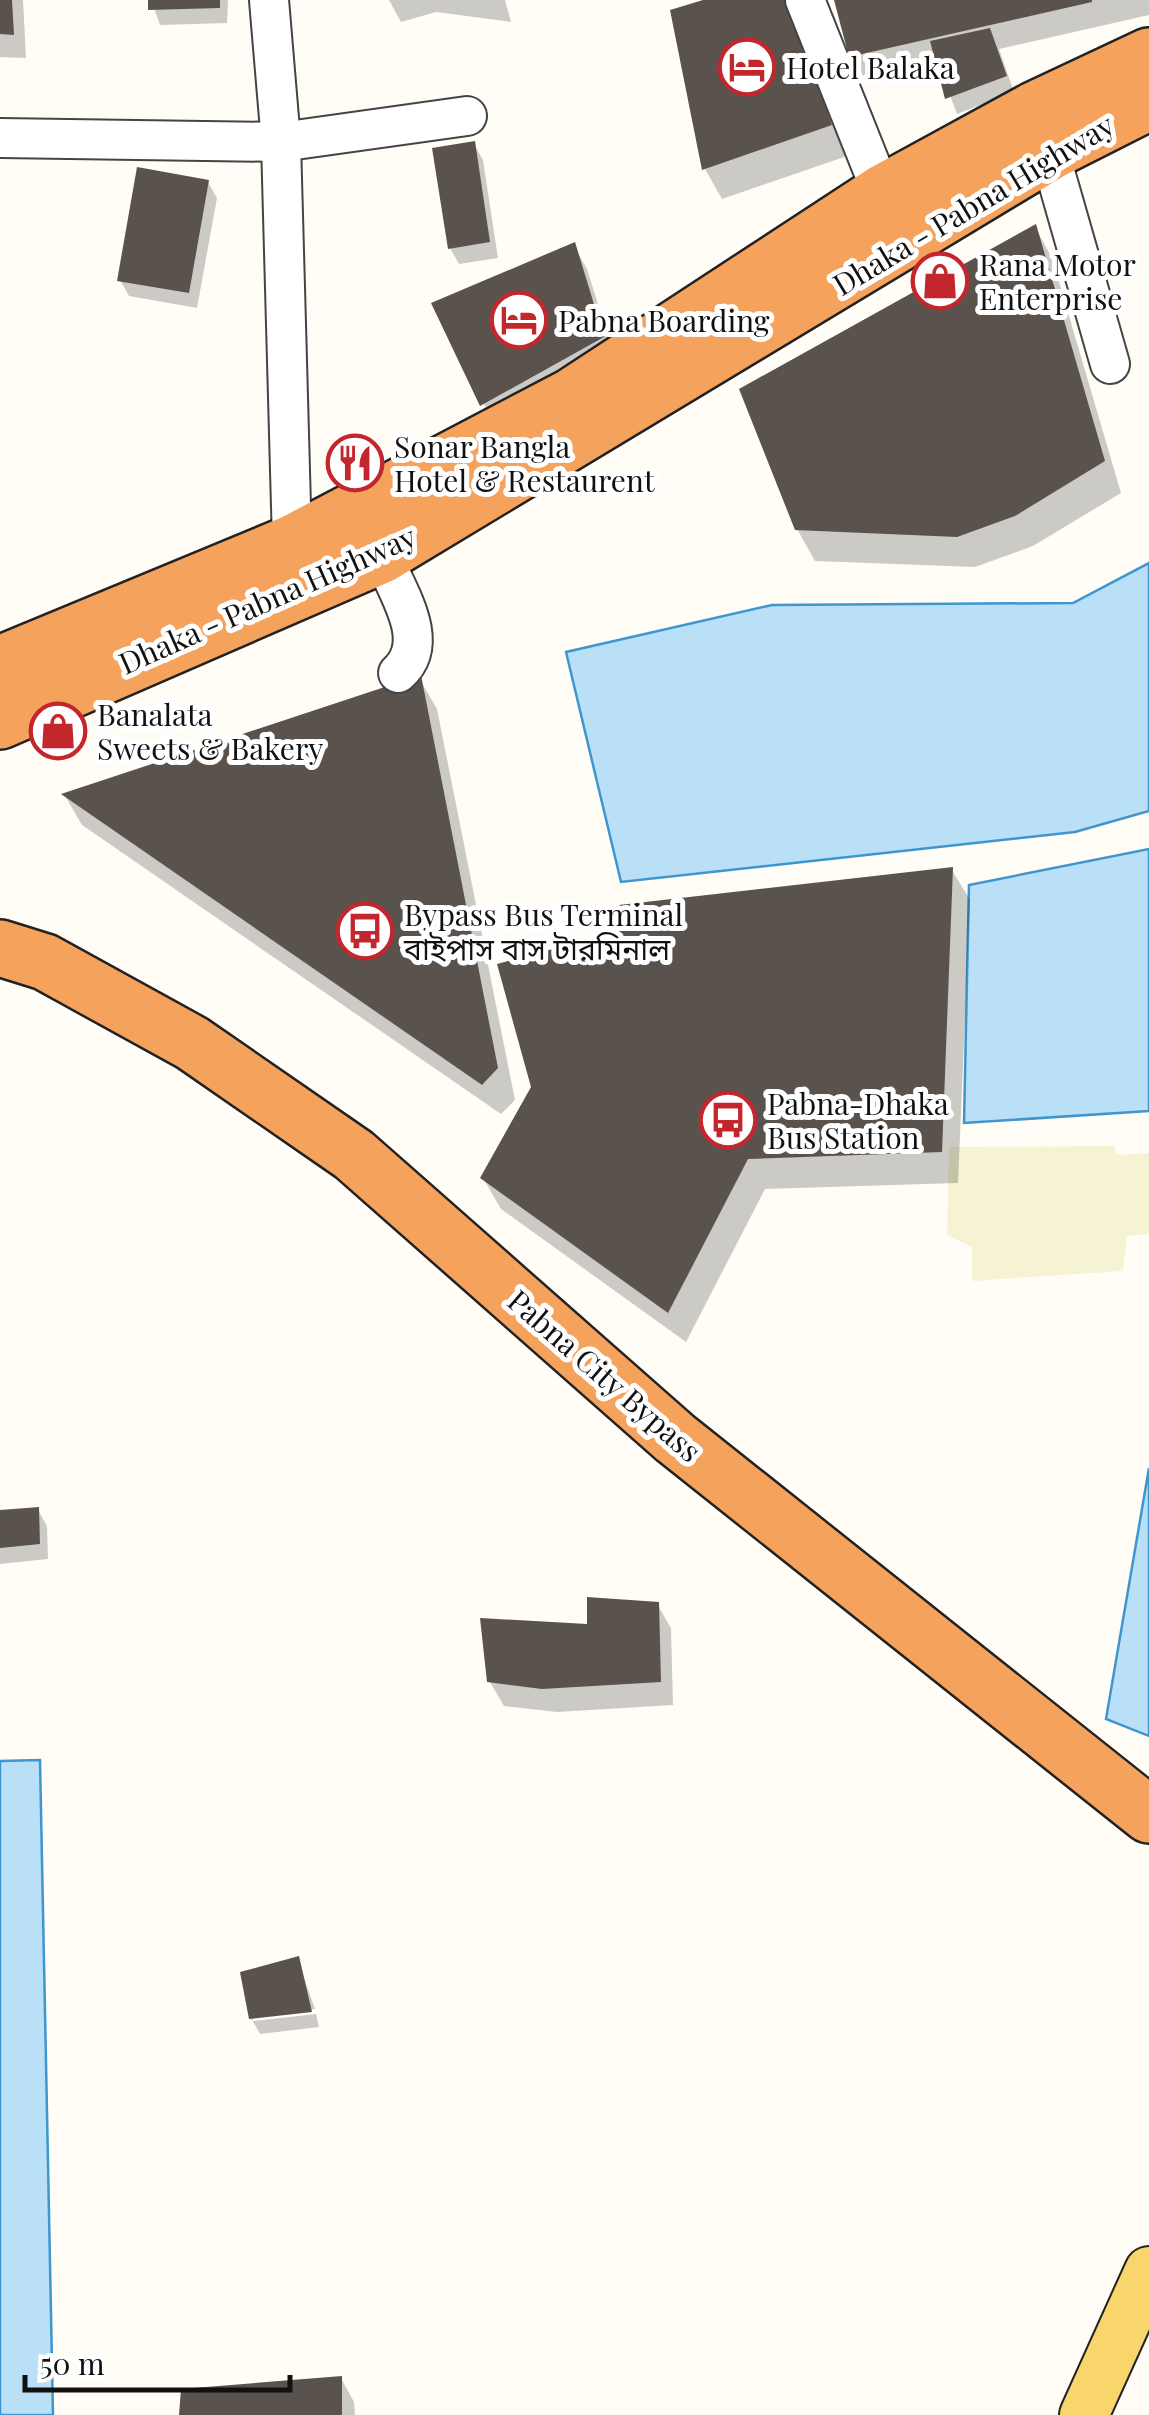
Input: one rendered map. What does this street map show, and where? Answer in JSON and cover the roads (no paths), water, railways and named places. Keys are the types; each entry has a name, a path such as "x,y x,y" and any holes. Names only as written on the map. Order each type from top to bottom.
{"highway":[{"name":"Dhaka - Pabna Highway","path":"2,698 382,555 687,348 1043,130 1149,56"},
{"name":"Dhaka - Pabna Highway","path":"2,698 572,396 687,348 882,193 1043,130 1149,102"},
{"name":"Pabna City Bypass","path":"0,908 22,955 192,1043 354,1155 675,1438 1149,1815"}],"main road":[{"path":"1084,2415 1149,2272"}],"street":[{"path":"269,0 281,142 292,543"},
{"path":"805,0 882,193"},
{"path":"0,138 281,142 466,116"},
{"path":"1043,130 1110,364"},
{"path":"382,555 417,642 413,660 398,673"}],"water":[{"path":"1149,563 1149,811 1075,832 621,882 566,652 772,605 1073,603"},
{"path":"1149,849 1149,1111 964,1123 969,885"},
{"path":"1149,1468 1149,1736 1106,1719"},
{"path":"40,1760 53,2415 0,2415 0,1761"}],"place":[{"name":"Hotel Balaka","path":"747,67"},
{"name":"Rana Motor Enterprise","path":"940,281"},
{"name":"Pabna Boarding","path":"519,320"},
{"name":"Sonar Bangla Hotel & Restaurent","path":"355,463"},
{"name":"Banalata Sweets & Bakery","path":"58,731"},
{"name":"Bypass Bus Terminal বাইপাস বাস টারমিনাল","path":"365,931"},
{"name":"Pabna-Dhaka Bus Station","path":"728,1120"}]}
